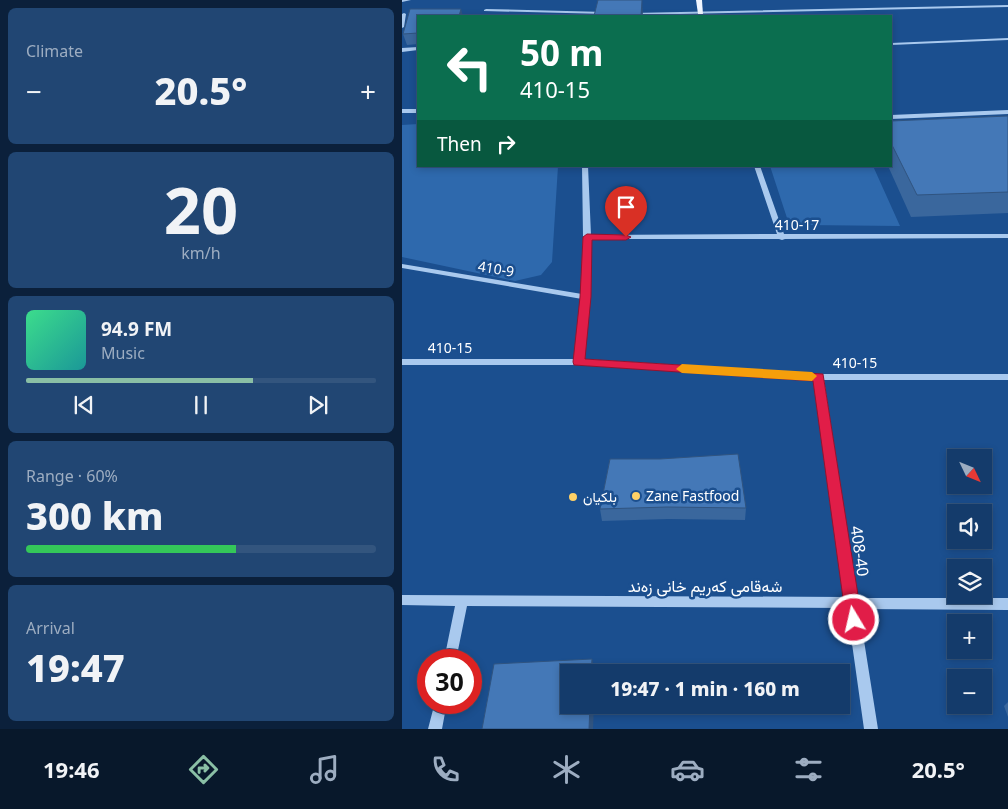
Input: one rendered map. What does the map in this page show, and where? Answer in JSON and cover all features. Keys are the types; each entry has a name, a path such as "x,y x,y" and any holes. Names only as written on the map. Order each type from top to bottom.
{"main road":[{"path":"699,0 701,14"}],"street":[{"path":"402,1 408,0"},
{"path":"622,14 701,14 1008,6"},
{"path":"486,10 592,15 612,14"},
{"path":"402,27 404,14"},
{"path":"892,44 1008,38"},
{"path":"402,50 417,49"},
{"path":"402,111 417,111"},
{"path":"892,117 1008,112"},
{"path":"578,362 586,297 585,167"},
{"path":"757,167 782,238"},
{"name":"410-17","path":"587,237 1008,236"},
{"name":"410-9","path":"402,266 586,297"},
{"name":"410-15","path":"402,362 578,362 819,377 1008,376"},
{"name":"408-40","path":"819,377 871,729"},
{"name":"شەقامی کەریم خانی زەند","path":"402,600 462,602 1008,604"},
{"path":"452,649 462,602"},
{"path":"435,729 438,714"}],"shaded area":[{"path":"417,124 417,167 558,167 552,262 541,275 515,281 402,257 402,125"},
{"path":"770,167 873,167 900,226 805,225 787,218"}],"building":[{"path":"598,0 642,0 641,15 594,15"},
{"path":"410,9 461,9 459,15 417,15 417,33 403,34"},
{"path":"1008,116 1008,192 917,195 892,145 892,121"},
{"path":"738,454 746,508 667,507 600,509 610,459 660,459"},
{"path":"592,659 592,664 560,664 560,714 590,714 589,729 482,729 494,664"}],"slow traffic":[{"path":"682,369 812,376"}],"place":[{"name":"Zane Fastfood","path":"636,496"},
{"name":"بلکیان","path":"573,497"}],"route":[{"path":"626,237 587,237 586,297 578,362 819,377 854,620"}]}
